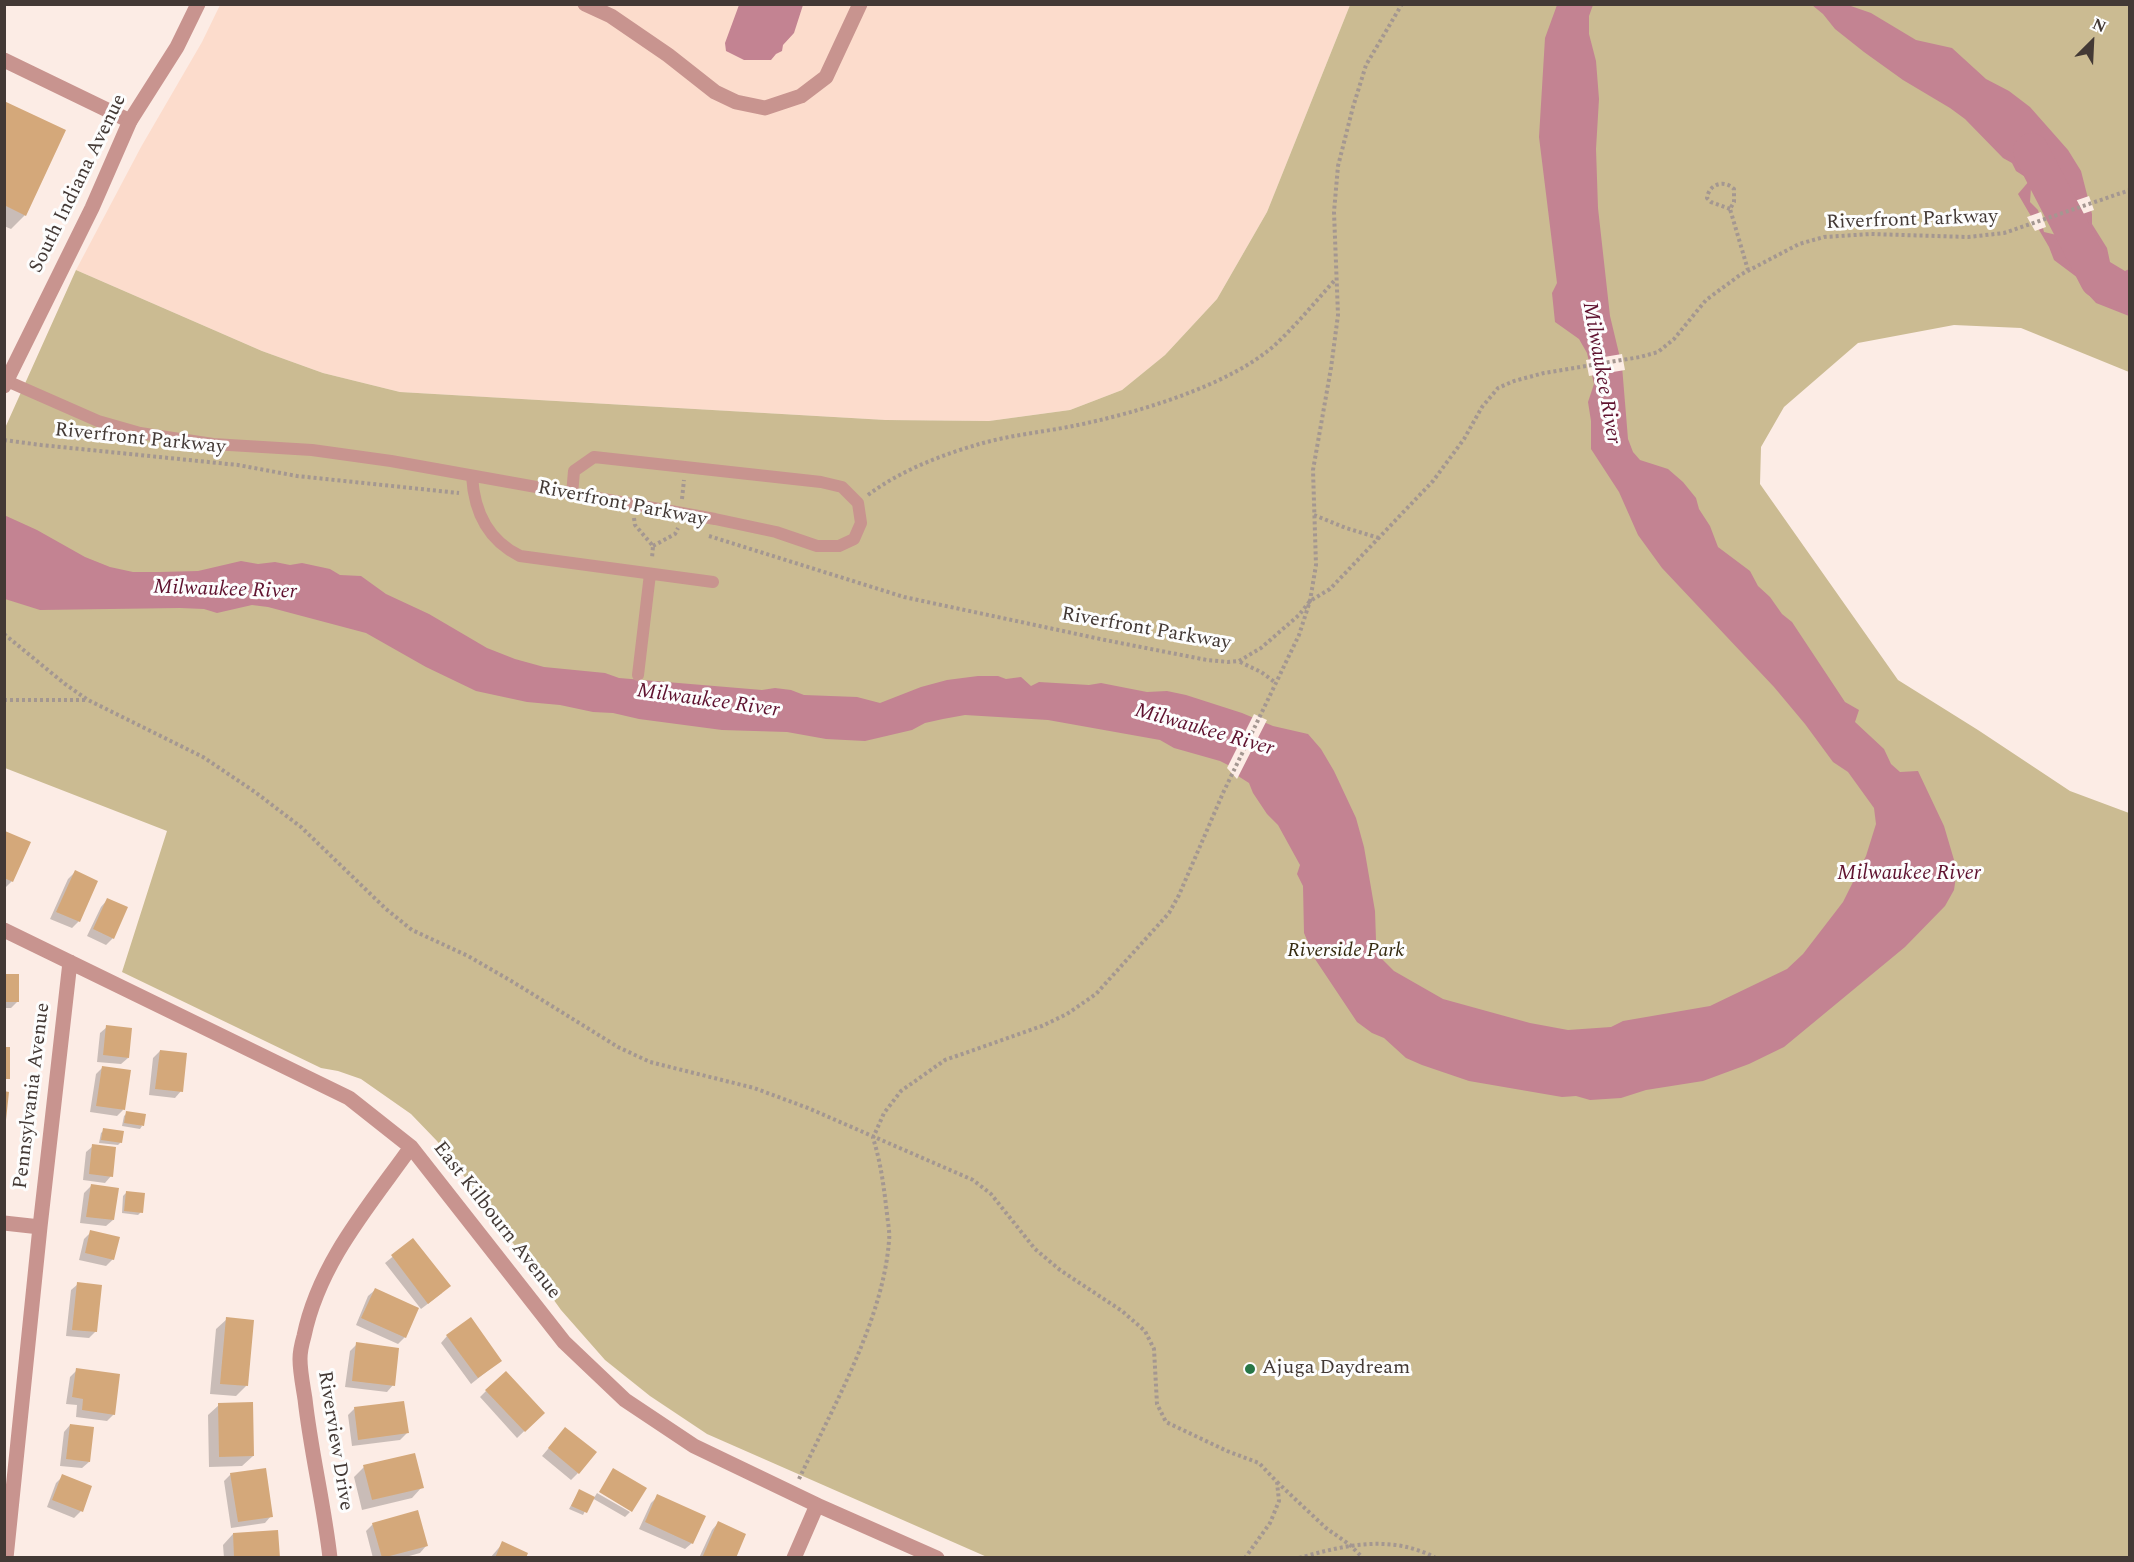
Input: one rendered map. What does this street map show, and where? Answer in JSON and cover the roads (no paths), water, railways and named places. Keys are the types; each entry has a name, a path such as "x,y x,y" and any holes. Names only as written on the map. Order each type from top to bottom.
{"street":[{"name":"South Indiana Avenue","path":"6,383 92,208 130,121 177,47 198,4"},
{"path":"585,4 611,16 668,55 715,92 736,102 765,108 801,96 826,77 860,4"},
{"path":"4,60 130,121"},
{"name":"East Kilbourn Avenue","path":"4,930 349,1098 411,1147 564,1342 625,1400 694,1446 817,1505 937,1557"},
{"name":"Pennsylvania Avenue","path":"6,1557 39,1227 70,962"},
{"name":"Riverview Drive","path":"330,1557 326,1521 309,1439 300,1358 307,1321 319,1286 335,1255 354,1224 411,1147"},
{"path":"4,1223 39,1227"},
{"path":"794,1557 817,1505"}],"lane":[{"path":"6,383 98,421 140,433 213,444 312,450 391,461 572,495 715,519 776,532 817,546 838,546 854,539 861,524 858,503 842,487 821,482 594,457 574,471 572,495"},
{"path":"472,476 473,495 486,528 507,550 520,556 713,582"},
{"path":"638,675 650,574"}],"water":[{"path":"739,5 803,5 794,33 783,45 782,51 771,60 744,60 726,51 725,43"},
{"path":"1557,5 1593,5 1589,16 1589,34 1596,61 1599,99 1596,149 1598,208 1610,316 1622,366 1628,439 1633,452 1640,460 1668,469 1683,482 1696,498 1718,547 1750,571 1758,586 1792,622 1845,702 1859,710 1855,722 1884,749 1891,764 1900,772 1918,771 1944,826 1957,870 1954,890 1945,906 1905,947 1784,1047 1749,1064 1703,1081 1646,1090 1621,1098 1590,1100 1469,1081 1406,1058 1384,1038 1372,1033 1357,1022 1315,959 1304,933 1303,886 1297,874 1300,865 1278,825 1267,814 1249,783 1220,761 1174,748 1160,740 1048,720 965,715 925,723 912,730 865,741 826,739 787,732 722,730 527,702 476,691 426,667 366,633 268,607 252,605 217,613 204,609 180,608 40,610 5,599 4,515 37,530 85,557 110,567 133,572 198,571 241,561 258,564 302,563 330,569 340,575 361,576 386,594 429,614 487,648 544,667 605,673 619,678 762,690 775,688 791,690 804,695 857,697 880,703 921,687 947,680 978,676 998,676 1006,679 1021,677 1031,686 1039,682 1089,685 1101,683 1147,692 1167,691 1186,695 1242,713 1273,726 1308,734 1321,749 1356,818 1364,847 1380,957 1394,971 1443,999 1530,1023 1568,1030 1611,1027 1623,1021 1710,1006 1787,969 1803,954 1843,902 1866,856 1876,824 1874,808 1848,772 1833,762 1774,687 1662,568 1638,535 1619,492 1591,449 1588,402 1594,384 1587,353 1579,339 1555,322 1552,293 1557,283 1539,137 1545,38"},
{"path":"1812,5 1848,5 1871,13 1916,40 1952,48 1986,79 2009,91 2030,107 2068,150 2081,171 2092,214 2092,224 2107,248 2110,262 2125,271 2129,269 2129,316 2096,303 2085,291 2078,278 2054,260 2049,247 2018,194 2030,180 2016,171 2012,163 2003,158 1965,119 1864,52 1835,29","holes":["2035,186 2049,193 2057,193 2078,234 2066,243 2061,236 2044,232 2038,210 2030,202 2031,188"]}],"waterway":[{"name":"Milwaukee River","path":"2031,151 2098,280 2130,294"}],"place":[{"name":"Ajuga Daydream","path":"1250,1369"}],"park label":[{"name":"Riverside Park","path":"1346,952"}]}
